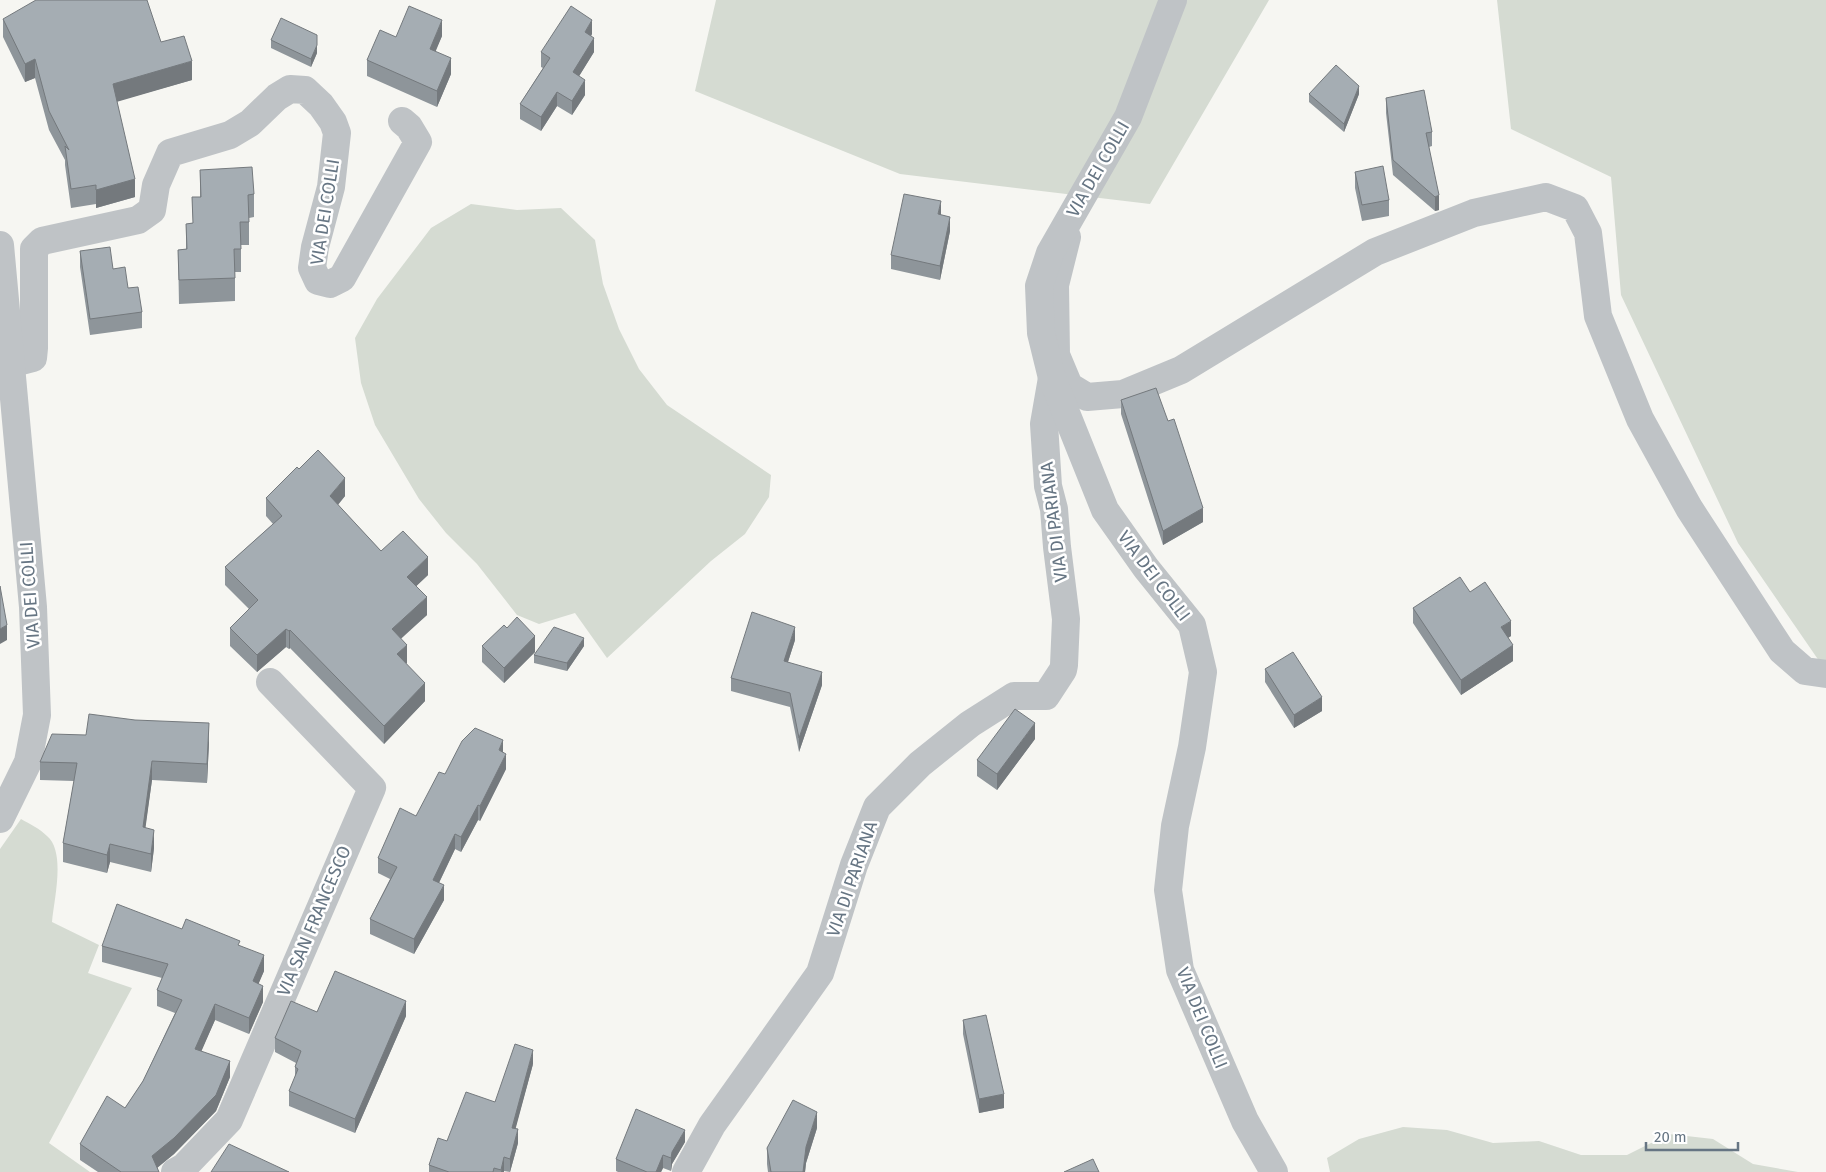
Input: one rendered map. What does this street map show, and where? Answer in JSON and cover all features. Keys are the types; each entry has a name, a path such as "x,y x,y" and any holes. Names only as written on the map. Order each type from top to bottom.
{"street":[{"name":"VIA DEI COLLI","path":"1173,0 1128,117 1050,253 1039,286 1041,333 1052,378 1105,510 1146,568 1192,625 1203,672 1192,747 1175,826 1168,890 1180,970 1245,1121 1274,1172"},
{"name":"VIA DEI COLLI","path":"6,355 32,358 34,348 34,249 38,245 42,242 138,220 152,210 156,185 170,153 230,134 250,123 277,97 290,88 305,90 316,100 333,122 337,133 332,187 312,268 318,281 330,284 342,278 418,142 409,127 402,121"},
{"path":"1075,210 1055,285 1056,355 1069,386 1087,397 1123,394 1181,370 1375,252 1474,213 1546,197 1575,208 1588,233 1598,316 1640,419 1690,508 1782,651 1805,671 1826,674"},
{"name":"VIA DEI COLLI","path":"0,254 6,355 32,607 37,715 28,762 0,819"},
{"name":"VIA DI PARIANA","path":"686,1172 712,1125 820,973 854,865 877,807 920,764 970,724 1014,696 1046,696 1063,670 1066,619 1056,547 1054,509 1048,486 1044,424 1052,378"},
{"name":"VIA SAN FRANCESCO","path":"175,1172 184,1167 229,1120 372,788 270,682"}],"shaded area":[{"path":"716,0 1269,0 1150,204 900,174 695,91"},
{"path":"1497,0 1826,0 1826,671 1738,543 1621,295 1611,177 1511,129"},
{"path":"471,204 517,210 561,208 595,240 603,284 619,329 639,369 667,405 771,475 769,497 745,534 711,561 607,658 575,613 539,624 517,615 477,564 446,533 419,499 375,425 361,383 355,338 377,299 431,228"},
{"path":"21,819 38,829 53,843 56,853 57,876 52,922 99,945 88,973 132,988 49,1143 90,1172 0,1172 0,849"},
{"path":"1403,1127 1447,1130 1493,1143 1539,1141 1581,1155 1627,1155 1669,1134 1713,1139 1753,1164 1798,1172 1330,1172 1327,1158 1359,1139"}],"building":[{"path":"36,0 147,0 161,42 184,36 192,61 113,84 135,179 96,190 96,185 71,189 65,146 69,150 49,111 35,59 25,64 3,19"},
{"path":"409,6 442,20 430,49 451,58 437,91 367,60 380,30 396,37"},
{"path":"571,6 592,20 585,32 594,38 573,72 585,80 572,101 557,92 541,117 520,104 550,58 541,52"},
{"path":"281,18 317,35 317,45 311,59 271,40"},
{"path":"1336,65 1359,86 1344,124 1309,94"},
{"path":"1424,90 1432,132 1426,133 1439,195 1435,197 1393,160 1386,98"},
{"path":"1383,166 1389,200 1362,205 1355,172"},
{"path":"252,167 254,194 248,195 249,222 240,222 241,249 234,249 235,278 179,280 178,250 187,249 186,224 193,223 192,197 201,197 200,170"},
{"path":"904,194 941,201 938,214 950,217 940,266 891,255"},
{"path":"110,247 113,269 125,267 128,288 138,287 142,312 90,319 80,251"},
{"path":"1156,388 1168,421 1174,419 1203,508 1163,531 1121,400"},
{"path":"318,450 345,478 330,496 381,551 403,531 428,557 407,577 427,597 392,629 407,645 397,654 425,683 384,726 290,630 286,629 257,655 230,628 258,600 225,567 282,516 266,498 297,467 299,469"},
{"path":"1460,577 1470,592 1485,582 1511,621 1501,627 1513,645 1461,680 1413,608"},
{"path":"0,586 7,625 0,629"},
{"path":"752,612 795,627 784,661 822,672 799,738 790,693 731,678"},
{"path":"517,617 535,636 504,668 482,646 504,625 507,628"},
{"path":"554,627 584,638 567,663 534,655"},
{"path":"1293,652 1322,697 1294,715 1265,669"},
{"path":"1015,709 1035,723 997,774 977,760"},
{"path":"89,714 135,720 209,723 207,764 152,761 143,827 154,830 151,854 110,844 107,855 63,843 77,763 40,762 52,734 86,735"},
{"path":"475,728 503,740 499,750 506,754 480,806 478,805 461,837 455,834 433,880 444,885 414,939 370,919 397,867 378,858 400,808 416,816 439,772 445,774 462,741"},
{"path":"117,904 182,929 186,919 240,941 238,945 264,955 253,981 263,986 249,1018 215,1004 195,1049 230,1061 216,1095 174,1138 152,1156 159,1172 121,1172 80,1144 107,1096 125,1108 143,1081 182,1000 157,990 168,964 102,946"},
{"path":"335,971 406,1001 355,1119 289,1091 298,1069 295,1067 301,1051 275,1038 291,1001 317,1012"},
{"path":"986,1015 1004,1094 979,1099 963,1020"},
{"path":"515,1044 533,1050 512,1128 518,1129 510,1159 504,1157 501,1170 494,1168 493,1172 449,1172 429,1165 438,1138 447,1141 466,1092 495,1102"},
{"path":"793,1100 817,1112 806,1147 803,1172 771,1172 767,1148"},
{"path":"636,1109 685,1130 672,1152 671,1158 663,1155 656,1172 647,1172 616,1159"},
{"path":"229,1144 289,1172 211,1172"},
{"path":"1093,1159 1099,1172 1064,1172"}]}
